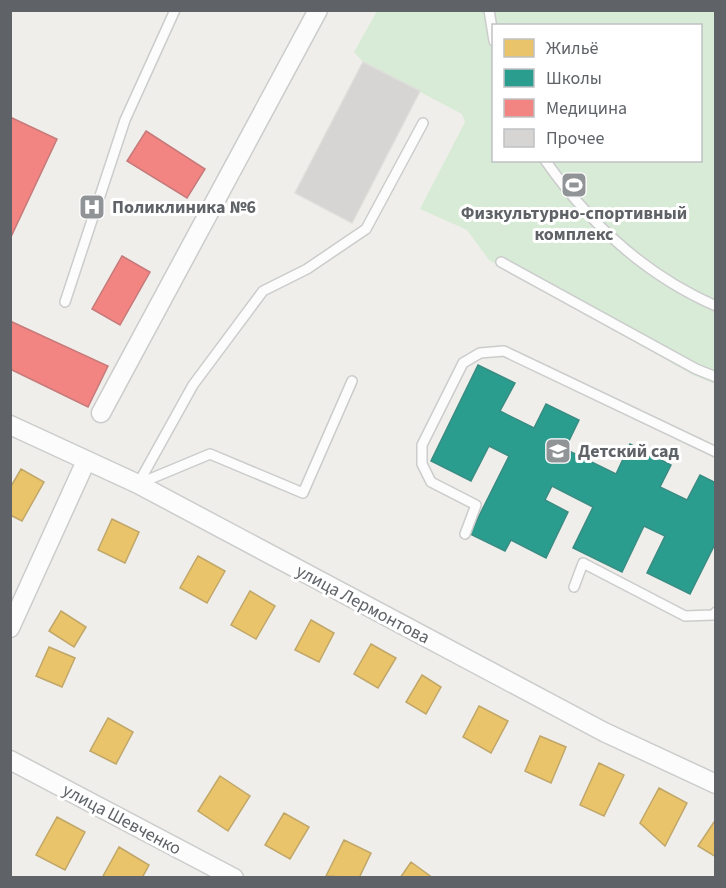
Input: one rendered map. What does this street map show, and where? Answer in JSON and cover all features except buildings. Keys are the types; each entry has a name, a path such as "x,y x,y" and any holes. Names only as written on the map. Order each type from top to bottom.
{"street":[{"path":"101,413 318,10"},
{"name":"улица Лермонтова","path":"10,425 138,484 604,732 716,784"},
{"path":"10,628 86,461"},
{"name":"улица Шевченко","path":"10,760 234,878"}],"lane":[{"path":"65,302 125,120 175,10"},
{"path":"489,10 492,29"},
{"path":"138,484 193,385 263,291 307,269 366,229 423,123"},
{"path":"546,162 565,189 625,251 661,277 716,306"},
{"path":"501,262 696,369 716,377"},
{"path":"465,534 476,505 431,482 422,464 423,445 463,363 480,353 504,351 716,453"},
{"path":"138,484 210,454 303,494 352,381"},
{"path":"574,587 583,563 685,616 713,615 716,612"}],"green space":[{"name":"Физкультурно-спортивный комплекс","path":"377,11 715,11 715,384 693,375 489,260 467,230 420,209 465,122 462,114 363,62 354,52"}],"place":[{"name":"Физкультурно-спортивный комплекс","path":"574,185"},
{"name":"Поликлиника №6","path":"92,207"},
{"name":"Детский сад","path":"558,451"}]}
